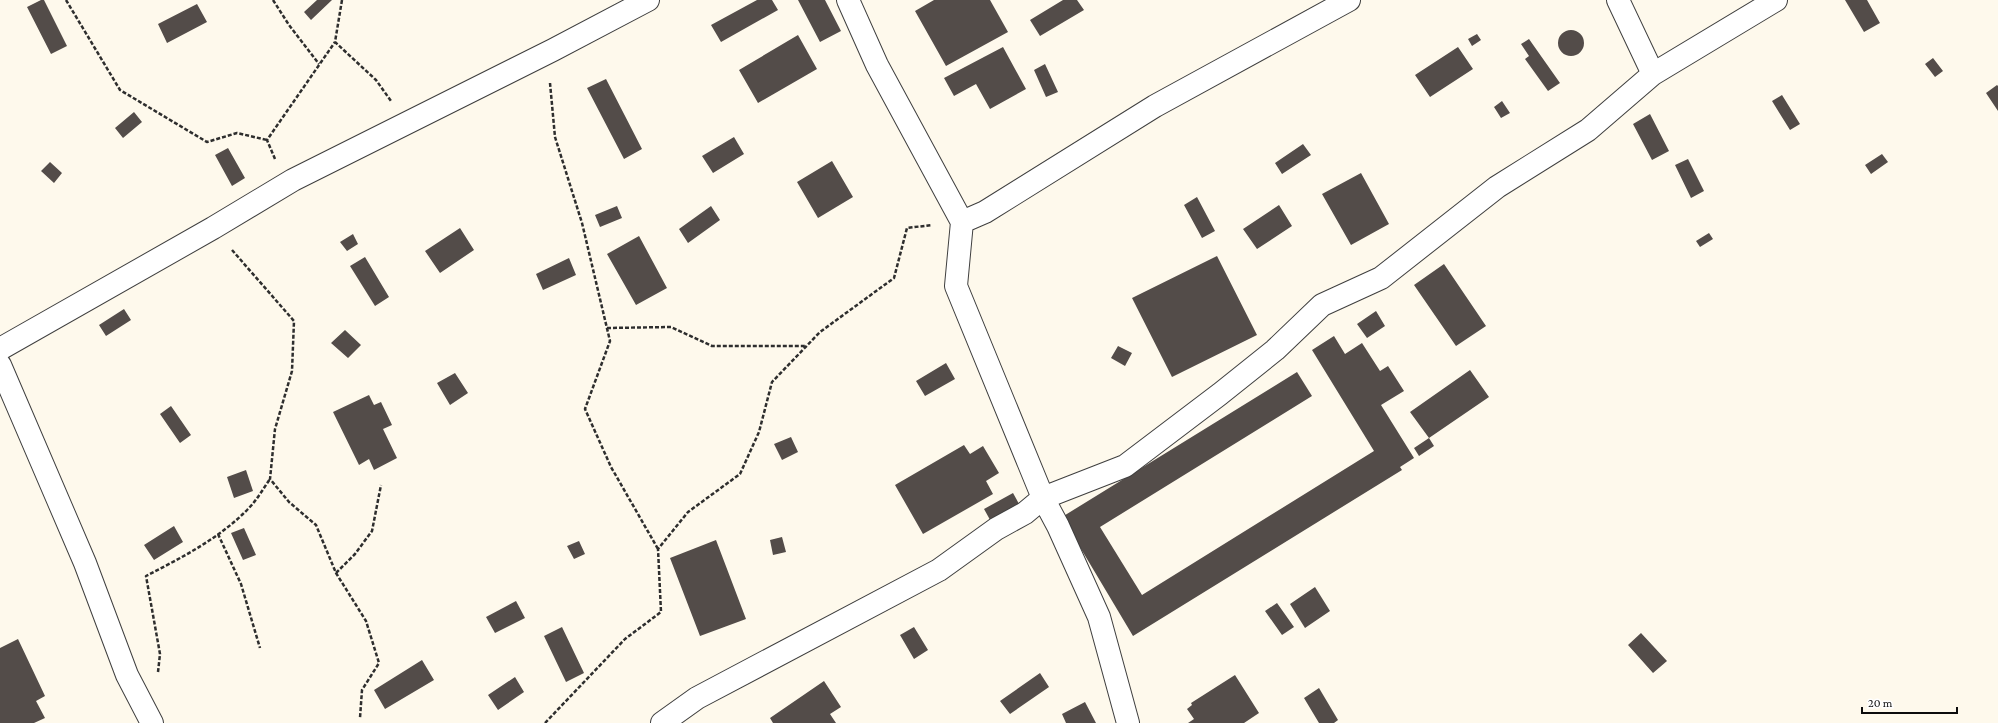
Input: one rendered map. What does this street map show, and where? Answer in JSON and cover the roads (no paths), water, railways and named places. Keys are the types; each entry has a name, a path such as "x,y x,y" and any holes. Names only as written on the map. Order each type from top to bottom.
{"street":[{"path":"0,349 213,228 293,180 553,50 648,0"},
{"path":"848,0 877,65 962,222 956,286 1043,498 1058,526 1098,618 1128,723"},
{"path":"962,222 985,212 1155,106 1349,0"},
{"path":"1618,0 1653,74"},
{"path":"662,723 697,698 939,570 996,529 1025,513 1043,498 1125,466 1226,390 1275,350 1322,305 1381,278 1497,187 1588,130 1653,74 1776,0"},
{"path":"0,365 85,563 127,675 149,717"}]}
